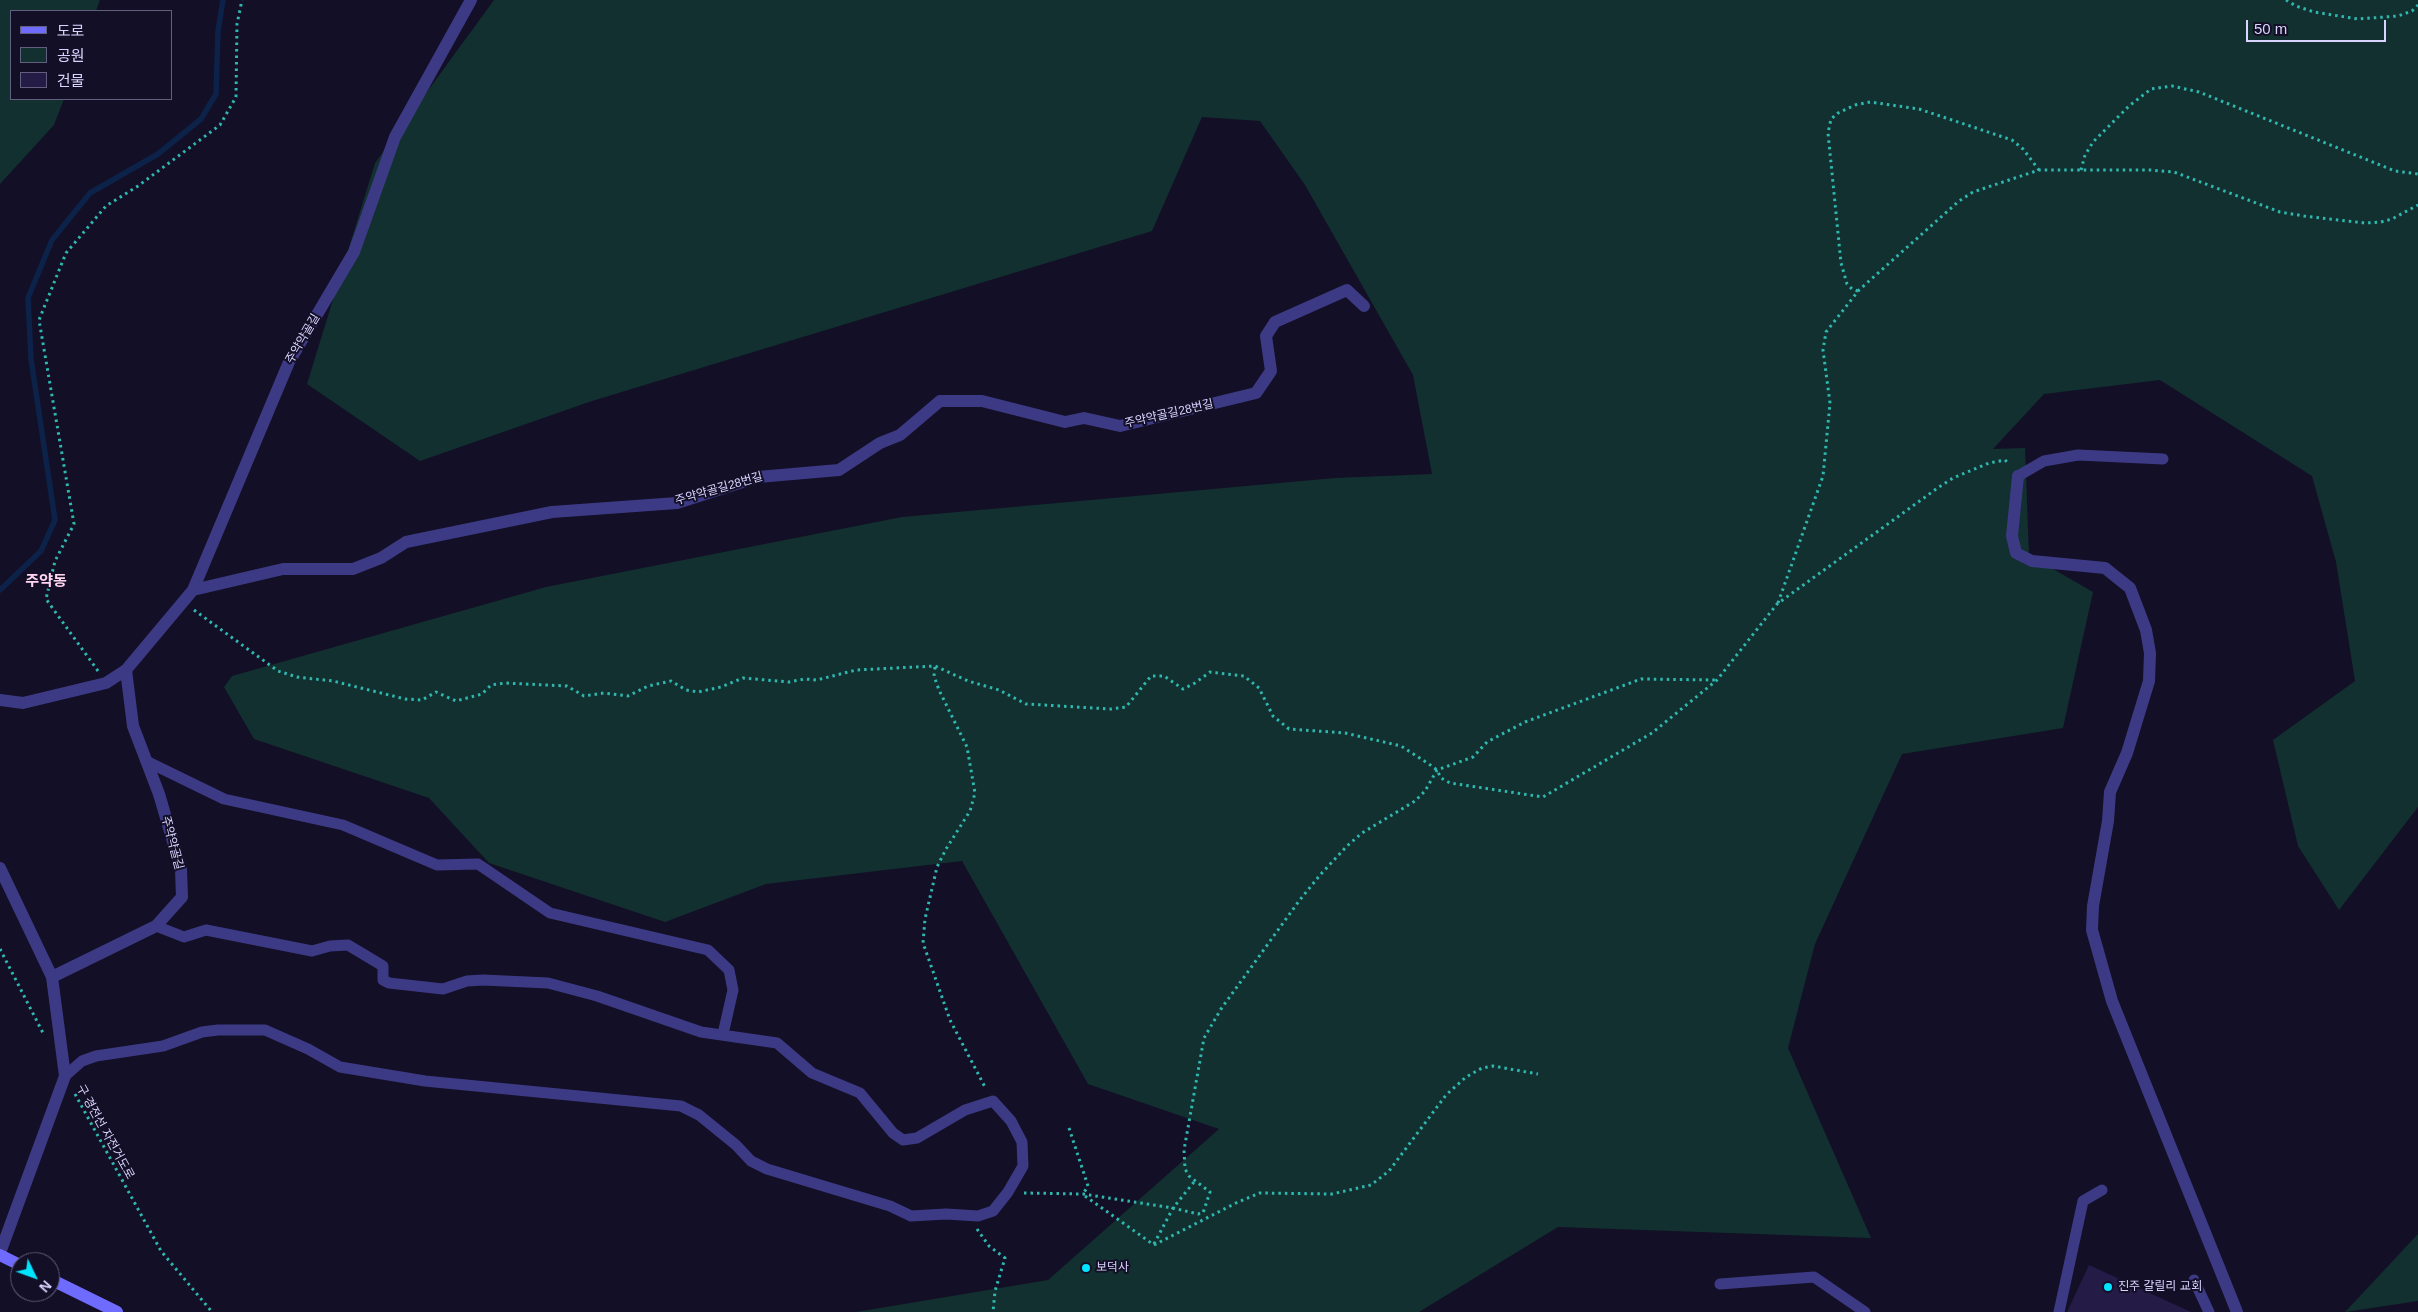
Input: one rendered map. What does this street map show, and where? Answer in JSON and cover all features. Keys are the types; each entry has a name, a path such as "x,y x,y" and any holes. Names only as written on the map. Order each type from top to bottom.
{"street":[{"name":"주약약골길","path":"0,700 23,703 106,683 126,670 193,590 289,362 354,252 395,137 472,0"},
{"name":"주약약골길28번길","path":"193,590 283,569 352,569 381,558 406,542 552,512 677,502 758,476 839,470 880,443 900,435 940,401 982,401 1065,422 1084,418 1120,426 1247,396 1256,393 1271,371 1266,336 1275,322 1347,290 1364,306"},
{"path":"2018,476 2012,536 2016,553 2032,561 2105,568 2130,588 2146,630 2150,653 2149,681 2127,753 2110,792 2108,821 2093,906 2092,930 2112,1001 2237,1312"},
{"name":"주약약골길","path":"52,977 156,926 182,897 181,870 159,794 133,726 126,670"},
{"path":"0,868 52,977 65,1076 0,1254"},
{"path":"60,1284 117,1312"}],"lane":[{"path":"2018,476 2044,461 2078,455 2163,459"},
{"path":"146,761 224,799 343,825 437,865 478,864 550,913 708,950 729,970 733,990 723,1034"},
{"path":"65,1076 82,1061 96,1056 163,1046 202,1032 265,1030 308,1049 340,1067 425,1081 681,1106 699,1115 736,1145 750,1160 767,1169 890,1206 911,1216 978,1216 993,1211 1008,1192 1023,1166 1022,1142 1011,1121 994,1101 965,1110 917,1138 904,1140 893,1133 860,1093 812,1072 777,1043 701,1032 597,996 548,983 482,980 467,981 443,989 425,988 383,980 383,966 348,945 330,946 312,951 206,930 184,937 156,926"},
{"path":"2058,1312 2083,1201 2102,1190"},
{"path":"1720,1284 1814,1278 1865,1312"},
{"path":"2194,1280 2209,1312"}],"path":[{"path":"106,683 46,599 55,561 74,524 39,320 66,254 106,206 138,186 220,125 236,97 237,24 242,0"},
{"path":"2286,0 2296,6 2314,12 2374,20 2398,16 2412,11 2418,5"},
{"path":"2081,170 2085,155 2093,142 2129,106 2151,89 2172,86 2199,92 2395,171 2418,174"},
{"path":"1859,290 1852,289 1847,284 1841,263 1828,133 1831,119 1838,112 1855,105 1870,102 1919,109 2012,140 2023,149 2039,170"},
{"path":"1777,604 1823,476 1830,403 1823,338 1832,322 1859,290 1959,201 1973,192 2039,170 2174,172 2280,212 2356,222 2381,222 2418,205"},
{"path":"184,601 278,671 297,677 333,681 405,700 422,700 436,692 456,701 482,694 491,685 505,683 566,686 584,696 604,693 628,696 648,686 671,681 686,690 698,692 743,678 789,682 805,678 817,680 856,670 935,666 968,681 999,690 1026,704 1085,709 1111,709 1126,707 1151,676 1164,676 1182,689 1195,683 1210,672 1244,676 1259,688 1273,716 1289,729 1345,733 1401,746 1436,770 1441,778 1450,783 1543,797 1641,741 1717,680 1777,604 1953,478 1999,460 2009,463 2018,476"},
{"path":"935,666 934,676 938,690 967,747 975,793 970,811 937,867 925,919 923,943 950,1020 982,1084 994,1101"},
{"path":"1008,1192 1083,1194 1174,1208 1198,1214 1203,1213 1210,1192 1194,1182 1185,1169 1184,1150 1200,1053 1209,1027 1320,875 1362,833 1415,802 1425,791 1436,770 1473,757 1488,742 1525,722 1641,679 1717,680"},
{"path":"0,948 48,1042"},
{"path":"1154,1245 1238,1202 1260,1193 1332,1194 1371,1185 1389,1171 1446,1095 1466,1077 1482,1068 1493,1066 1538,1074"},
{"name":"구 경전선 자전거도로","path":"65,1076 160,1251 212,1312"},
{"path":"1069,1128 1088,1186 1083,1194"},
{"path":"1154,1245 1174,1208 1194,1182"},
{"path":"1083,1194 1154,1245"},
{"path":"977,1231 989,1246 1005,1258 995,1291 994,1312"}],"green space":[{"path":"0,0 100,0 96,10 10,10 10,100 64,100 54,125 0,184"},
{"path":"494,0 2418,0 2418,807 2339,910 2298,846 2273,740 2355,681 2336,562 2312,476 2160,380 2044,394 1993,449 2025,448 2029,555 2093,592 2063,728 1902,754 1815,944 1788,1048 1871,1238 1558,1227 1419,1312 856,1312 1048,1280 1219,1129 1088,1084 962,861 766,884 665,922 489,863 429,798 254,739 224,687 232,676 546,587 902,517 1335,478 1432,474 1413,375 1305,185 1260,121 1202,117 1152,231 592,401 420,461 307,384 375,163"},
{"path":"2418,1234 2418,1301 2345,1312"}],"building":[{"name":"진주 갈릴리 교회","path":"2089,1265 2191,1312 2067,1312"}],"waterway":[{"path":"0,590 41,551 55,520 31,359 28,298 52,240 90,193 158,154 201,119 216,94 218,31 223,0"}],"place":[{"name":"보덕사","path":"1086,1268"},
{"name":"진주 갈릴리 교회","path":"2108,1287"}],"district":[{"name":"주약동","path":"46,582"}]}
